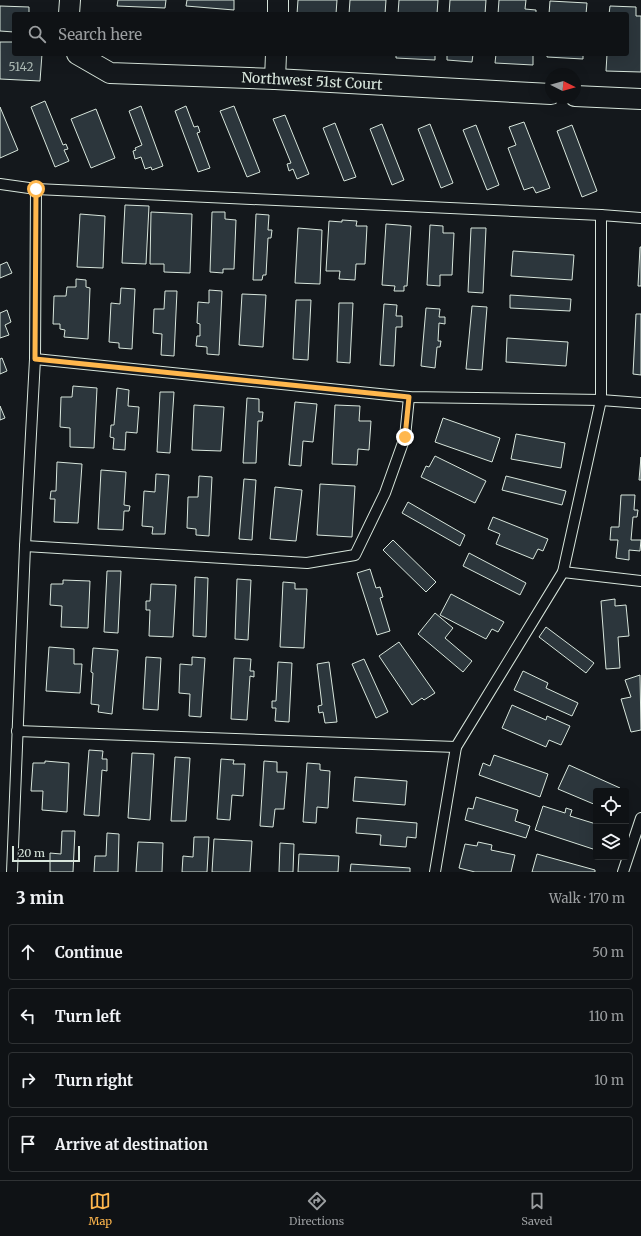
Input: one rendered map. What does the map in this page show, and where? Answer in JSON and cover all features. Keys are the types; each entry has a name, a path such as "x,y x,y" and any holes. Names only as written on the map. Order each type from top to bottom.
{"street":[{"path":"69,12 70,0"},
{"path":"278,0 278,12"},
{"name":"Northwest 51st Court","path":"80,56 110,73 275,79 545,94"},
{"path":"275,79 276,56"},
{"path":"581,96 641,99"}],"lane":[{"path":"0,184 36,189 641,218"},
{"path":"12,872 25,546 35,359 36,189"},
{"path":"435,872 456,747 563,572 601,400 601,215"},
{"path":"35,359 409,397 601,400 641,403"},
{"path":"25,546 307,563 355,555 385,493 405,437 409,397"},
{"path":"563,572 641,581"},
{"path":"17,731 456,747"},
{"path":"623,872 641,818"}],"building":[{"path":"118,0 166,0 165,8 117,6"},
{"path":"187,0 234,0 234,10 186,6"},
{"path":"298,0 337,0 336,12 297,12"},
{"path":"350,0 386,0 385,12 349,12"},
{"path":"399,0 438,0 437,12 398,12"},
{"path":"450,0 486,0 485,12 449,12"},
{"path":"499,0 526,0 525,9 536,10 536,12 498,12"},
{"path":"550,1 587,3 586,12 549,12"},
{"path":"0,6 29,7 29,12 12,12 12,32 0,31"},
{"path":"610,6 636,7 636,16 641,16 641,72 606,71 607,56 629,56 629,12 609,12"},
{"path":"0,42 12,42 12,56 42,56 40,81 0,79"},
{"path":"396,56 435,56 435,60 396,58"},
{"path":"447,56 473,56 472,62 447,60"},
{"path":"496,56 533,56 533,65 495,63"},
{"path":"583,56 583,59 547,57"},
{"path":"45,101 63,145 66,144 68,149 64,150 69,161 55,167 31,107"},
{"path":"141,106 163,166 152,170 151,167 145,169 141,157 135,159 133,151 136,150 135,148 142,145 129,111"},
{"path":"186,106 194,127 198,126 200,132 197,133 210,168 198,172 175,111"},
{"path":"234,106 260,172 247,177 220,111"},
{"path":"0,107 18,150 0,158"},
{"path":"96,109 115,158 91,168 71,119"},
{"path":"285,115 309,174 297,179 293,169 289,171 287,164 291,163 273,119"},
{"path":"524,122 550,188 536,193 533,187 524,190 508,148 516,145 509,127"},
{"path":"335,123 356,177 344,181 323,128"},
{"path":"382,124 404,180 392,185 370,129"},
{"path":"430,124 453,183 441,188 418,129"},
{"path":"476,125 499,185 487,190 463,130"},
{"path":"572,125 597,191 582,197 557,131"},
{"path":"125,205 149,206 146,264 122,263"},
{"path":"151,212 192,214 190,273 164,272 164,264 150,264"},
{"path":"212,212 225,212 225,219 236,220 234,269 223,269 223,273 210,272"},
{"path":"80,214 105,216 103,268 77,267"},
{"path":"256,214 269,215 268,230 272,230 271,238 268,238 266,275 263,275 262,280 253,280"},
{"path":"342,220 357,221 356,226 367,226 365,264 356,264 355,280 339,279 340,271 326,271 329,221 342,222"},
{"path":"386,224 411,226 407,286 404,286 404,291 394,291 395,286 382,285"},
{"path":"430,225 443,226 443,233 454,233 452,275 440,275 440,286 427,285"},
{"path":"298,228 322,230 320,284 295,283"},
{"path":"471,228 486,228 483,293 468,292"},
{"path":"640,247 641,286 638,286"},
{"path":"513,251 574,255 572,280 511,276"},
{"path":"7,262 12,273 0,278 0,265"},
{"path":"76,279 86,280 86,287 90,288 88,339 64,337 65,330 60,329 60,324 53,324 54,296 66,296 67,287 76,287"},
{"path":"121,288 135,289 132,349 119,348 119,343 109,342 111,303 120,304"},
{"path":"209,290 222,291 219,355 207,354 207,347 196,346 197,336 200,336 200,324 197,323 198,302 209,303"},
{"path":"165,291 177,291 174,356 161,355 162,334 153,333 154,309 164,309"},
{"path":"242,294 266,295 263,347 239,345"},
{"path":"510,295 571,299 570,311 510,308"},
{"path":"296,300 311,300 308,360 293,359"},
{"path":"339,303 353,303 350,363 337,362"},
{"path":"384,304 397,305 396,316 402,316 402,327 396,327 394,366 380,365"},
{"path":"472,306 487,307 482,370 466,369"},
{"path":"426,308 440,309 439,317 445,317 445,324 439,323 438,341 441,341 440,347 437,347 435,368 421,366"},
{"path":"7,310 11,322 5,325 9,335 0,338 0,313"},
{"path":"636,314 641,314 641,375 633,374"},
{"path":"507,338 568,342 566,366 506,362"},
{"path":"2,358 7,371 0,374 0,359"},
{"path":"73,386 97,388 94,448 70,447 70,428 60,427 61,397 72,397"},
{"path":"117,388 129,390 128,406 139,407 137,433 126,432 125,450 113,449 114,438 110,437 111,425 114,425"},
{"path":"160,392 174,392 170,453 157,452"},
{"path":"247,398 259,399 259,412 263,412 262,421 258,421 256,463 243,463"},
{"path":"295,402 317,404 313,442 303,441 301,466 289,465"},
{"path":"194,405 224,407 221,451 192,450"},
{"path":"335,405 360,406 359,421 371,421 369,450 358,449 357,465 332,464"},
{"path":"0,406 5,418 0,420"},
{"path":"443,418 500,438 492,462 435,442"},
{"path":"516,434 565,443 561,468 511,459"},
{"path":"435,456 486,481 475,503 421,477 426,466 429,467"},
{"path":"641,457 641,480 639,480"},
{"path":"57,462 82,464 78,523 54,522 55,499 50,499 51,491 56,491"},
{"path":"101,470 126,472 124,505 130,506 129,511 124,511 123,530 98,529"},
{"path":"156,474 169,475 165,534 152,534 153,527 142,526 144,491 155,492"},
{"path":"199,476 212,477 209,536 196,535 196,529 187,528 188,497 198,497"},
{"path":"506,476 566,491 562,505 502,490"},
{"path":"244,479 256,480 252,540 239,539"},
{"path":"320,484 355,486 352,537 317,535"},
{"path":"275,487 302,490 296,541 270,539"},
{"path":"621,495 635,495 634,510 638,510 637,517 633,517 631,540 641,540 640,551 629,550 629,560 616,558 618,540 610,540 611,527 619,527"},
{"path":"408,502 465,535 460,546 402,513"},
{"path":"493,517 548,539 543,551 538,549 533,559 496,544 500,534 488,529"},
{"path":"393,540 436,582 426,592 383,550"},
{"path":"469,553 526,583 520,595 463,566"},
{"path":"370,569 376,588 380,587 383,597 380,598 390,631 377,635 357,573"},
{"path":"107,571 121,571 118,633 104,632"},
{"path":"195,577 208,578 206,637 193,636"},
{"path":"237,579 251,580 248,640 235,639"},
{"path":"63,580 90,581 88,628 61,627 62,606 50,605 51,584 63,584"},
{"path":"283,582 295,583 295,589 307,589 304,648 280,647"},
{"path":"151,584 176,585 173,637 149,636 150,610 146,610 146,601 150,601"},
{"path":"451,594 504,622 498,632 492,629 486,639 440,615"},
{"path":"615,599 615,606 626,605 629,636 618,637 620,668 606,669 601,601"},
{"path":"435,613 453,628 445,638 472,661 463,672 418,634"},
{"path":"546,627 594,663 586,673 539,637"},
{"path":"399,642 435,693 424,700 422,698 412,705 379,656"},
{"path":"49,647 74,649 74,664 82,664 80,693 46,691"},
{"path":"93,648 118,650 112,714 98,712 99,705 91,704"},
{"path":"146,657 161,658 158,710 143,709"},
{"path":"192,657 205,658 201,717 189,716 190,694 179,693 180,664 192,665"},
{"path":"234,658 251,659 250,671 254,671 254,677 250,676 247,720 231,719"},
{"path":"364,659 388,712 376,718 352,664"},
{"path":"278,662 292,663 289,722 275,721 276,708 272,708 272,701 276,701"},
{"path":"329,662 337,722 325,723 323,712 319,713 318,706 322,705 317,664"},
{"path":"523,671 548,683 546,688 578,703 572,716 514,690"},
{"path":"640,675 641,730 631,732 621,699 631,697 625,680"},
{"path":"512,705 546,720 547,716 570,726 561,745 549,740 546,747 502,728"},
{"path":"89,750 103,751 102,759 107,759 107,771 102,770 99,816 84,815"},
{"path":"132,753 154,754 150,820 128,818"},
{"path":"494,755 548,774 540,797 479,775 483,763 490,766"},
{"path":"175,757 190,758 186,821 171,821"},
{"path":"221,759 234,760 233,764 245,764 243,796 232,795 230,820 217,819"},
{"path":"45,761 69,763 67,812 42,810 43,791 31,791 33,763 45,763"},
{"path":"264,761 277,762 277,772 287,772 284,809 275,809 273,827 260,826"},
{"path":"307,763 320,764 320,770 330,771 328,808 317,807 316,823 303,822"},
{"path":"569,765 620,788 593,788 593,804 558,789"},
{"path":"355,777 407,781 405,805 353,801"},
{"path":"476,797 518,810 515,821 530,826 526,838 465,820 468,808 473,809"},
{"path":"543,806 565,813 566,808 572,810 570,816 593,823 593,849 535,830"},
{"path":"357,818 417,823 416,838 407,837 406,847 380,845 381,835 356,833"},
{"path":"62,831 75,831 73,872 50,872 50,853 61,854"},
{"path":"107,833 119,834 118,872 94,872 95,856 106,856"},
{"path":"194,837 209,837 207,872 182,872 183,856 193,857"},
{"path":"214,839 252,841 250,872 212,872"},
{"path":"138,842 163,843 162,872 136,872"},
{"path":"478,842 492,845 491,850 515,855 511,872 475,872 459,868 465,844 477,846"},
{"path":"280,843 294,844 293,872 279,872"},
{"path":"299,854 339,856 338,872 298,872"},
{"path":"537,854 595,870 595,872 532,872"},
{"path":"351,864 410,868 410,872 350,872"}],"route":[{"path":"36,189 35,359 409,397 405,437"}]}
